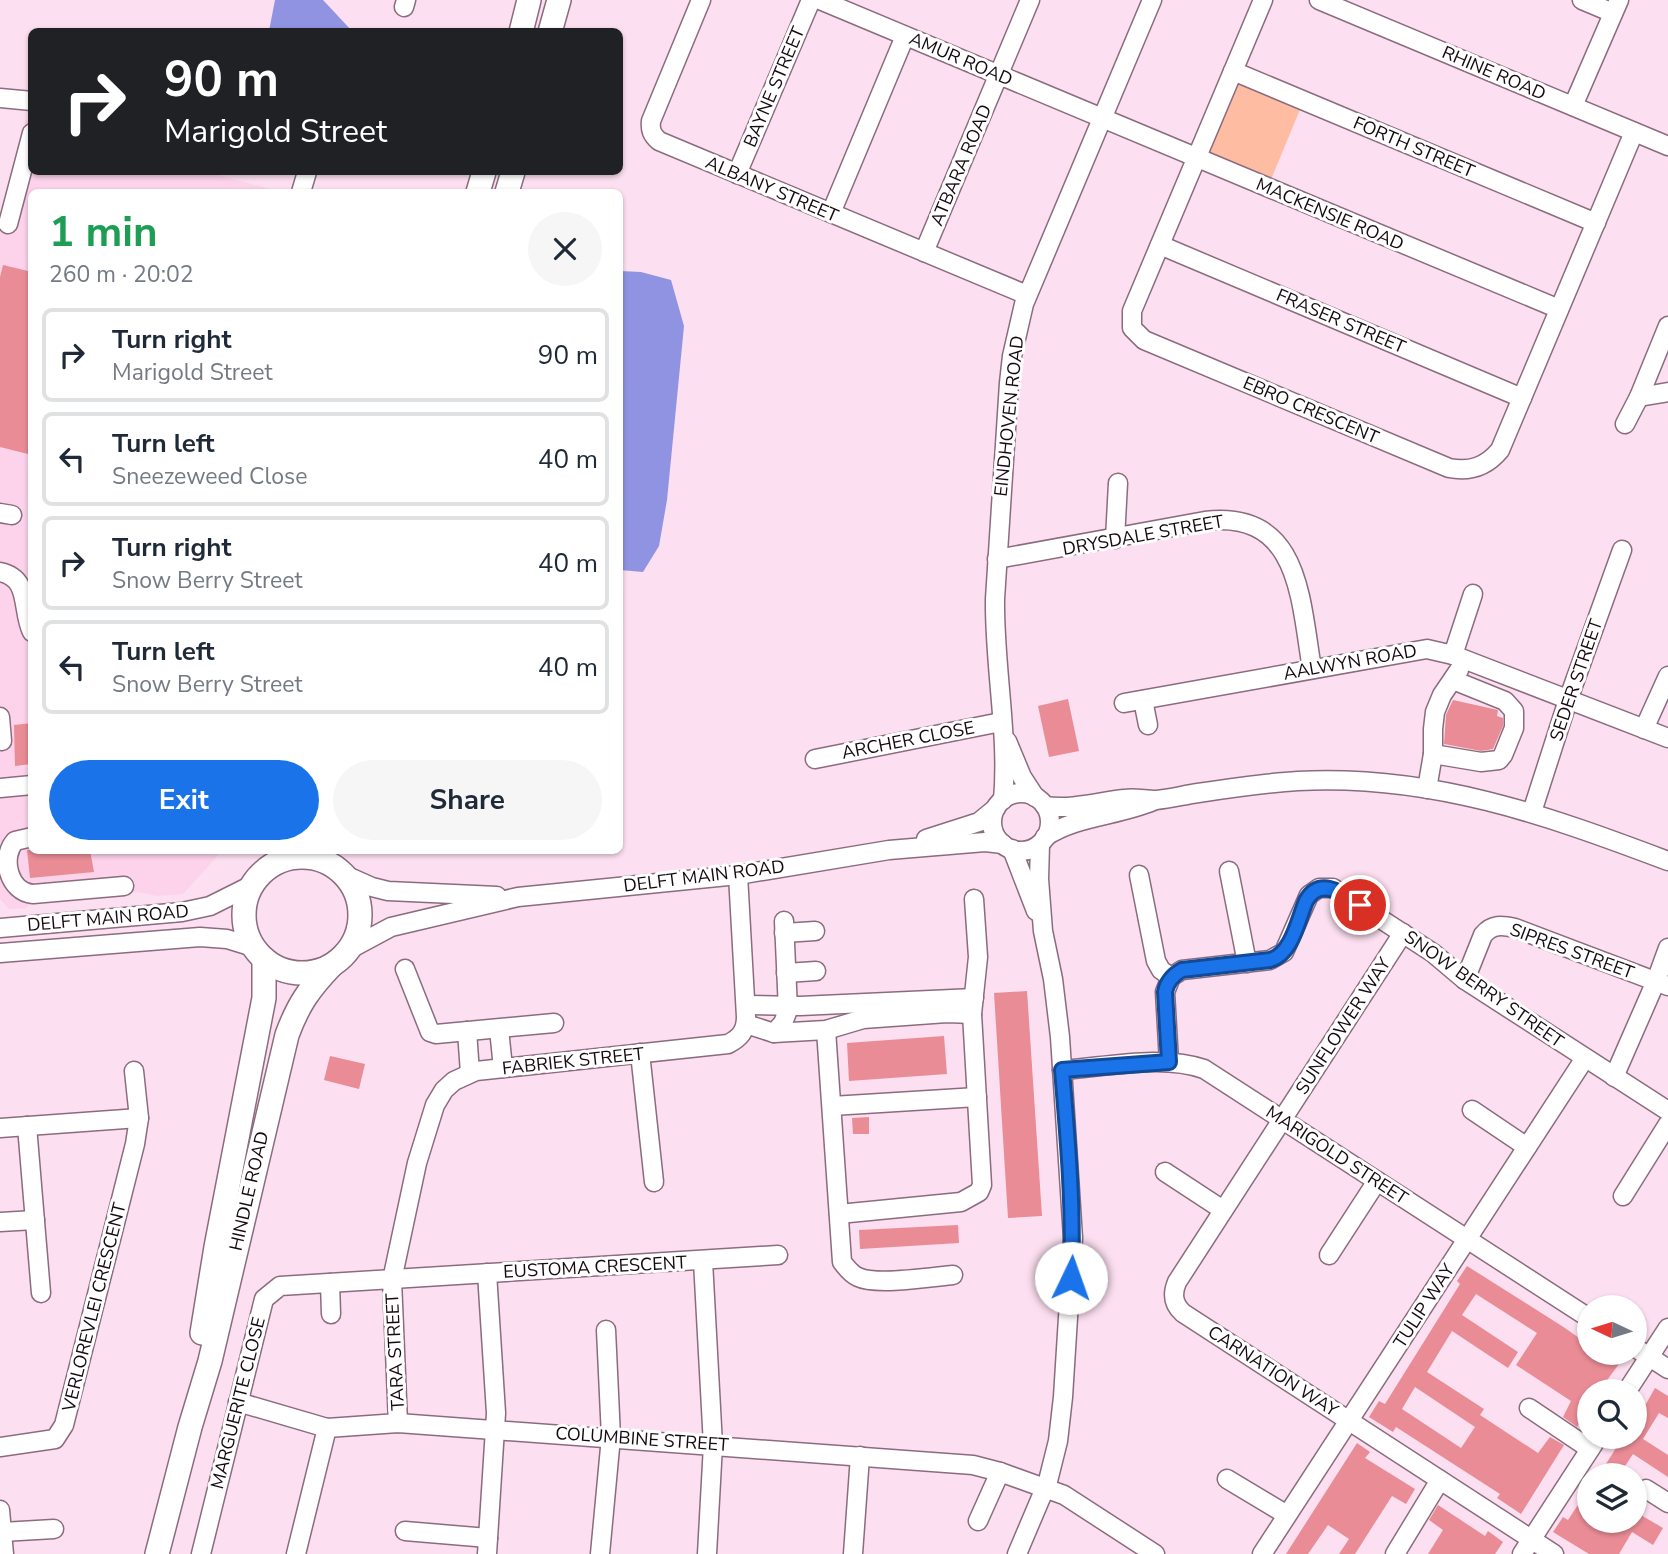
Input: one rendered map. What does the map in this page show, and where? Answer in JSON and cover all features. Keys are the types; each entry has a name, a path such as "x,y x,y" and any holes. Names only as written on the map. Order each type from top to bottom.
{"main road":[{"path":"522,28 529,0"},
{"path":"551,28 559,0"},
{"path":"300,856 341,865 354,888 360,919 357,935 349,949 331,966 296,974 279,969 258,953 246,933 243,916 251,885 278,858 279,861 300,856"},
{"name":"HINDLE ROAD","path":"190,1427 216,1247 264,998 258,953"},
{"name":"HINDLE ROAD","path":"157,1554 210,1361 287,1035 308,990 331,966"}],"street":[{"name":"ALBANY STREET","path":"701,0 650,127 659,141 1027,295"},
{"name":"BAYNE STREET","path":"737,174 811,0"},
{"name":"AMUR ROAD","path":"820,0 1102,119"},
{"name":"ATBARA ROAD","path":"924,252 1030,0"},
{"name":"EINDHOVEN ROAD","path":"1000,804 1005,773 995,634 997,559 1012,356 1027,295 1152,0"},
{"name":"EBRO CRESCENT","path":"1263,0 1131,316 1135,332 1144,340 1449,468 1459,470 1479,467 1500,450 1634,132"},
{"name":"RHINE ROAD","path":"1319,0 1668,146"},
{"path":"1573,106 1616,7 1582,0"},
{"path":"831,213 905,36"},
{"name":"FORTH STREET","path":"1233,71 1595,223"},
{"path":"0,99 28,101"},
{"name":"MACKENSIE ROAD","path":"1102,119 1559,309"},
{"path":"8,224 28,148"},
{"name":"FRASER STREET","path":"1160,245 1522,398"},
{"path":"1625,424 1668,326"},
{"path":"1639,397 1668,392"},
{"path":"1115,539 1118,483"},
{"name":"DRYSDALE STREET","path":"997,559 1205,521 1230,519 1244,522 1267,533 1286,557 1296,585 1312,668"},
{"name":"SEDER STREET","path":"1532,812 1568,700 1622,550"},
{"path":"0,572 10,575 21,585 28,615"},
{"path":"1427,789 1433,754 1435,712 1452,680 1473,594"},
{"name":"AALWYN ROAD","path":"1124,703 1418,649 1435,650 1668,738"},
{"path":"1644,729 1668,676"},
{"path":"1433,754 1481,762 1496,761 1503,755 1514,728 1514,711 1505,701 1452,680"},
{"path":"1143,700 1148,726"},
{"path":"0,717 2,741"},
{"name":"EINDHOVEN ROAD","path":"1002,727 1022,777 1040,801"},
{"name":"ARCHER CLOSE","path":"815,759 1002,727"},
{"path":"1044,931 1007,847 996,837 993,827 993,817 1000,804 1018,793 1040,801 1073,807 1128,798 1156,800 1244,786 1298,781 1352,781 1462,795 1532,812 1668,861"},
{"path":"0,788 28,785"},
{"path":"1007,847 1031,849 1057,829 1075,822 1130,811 1156,800"},
{"path":"1017,1554 1052,1469 1063,1397 1073,1238 1057,1003 1044,931 1038,863 1050,822 1040,801"},
{"name":"DELFT MAIN ROAD","path":"889,850 979,822 1000,804"},
{"path":"28,838 12,843 8,851 10,877 15,886 23,892 33,894 124,886"},
{"name":"DELFT MAIN ROAD","path":"349,949 391,927 518,897 738,875 889,850 985,842 1007,847"},
{"name":"DELFT MAIN ROAD","path":"341,865 372,887 388,891 518,897"},
{"path":"1229,871 1247,962"},
{"path":"738,875 746,1024 774,1033 826,1030 863,1019 947,1013 973,1006"},
{"path":"1139,875 1156,961 1161,970 1171,977 1165,992 1169,1062"},
{"name":"DELFT MAIN ROAD","path":"0,928 182,912 210,906 251,885"},
{"name":"SNOW BERRY STREET","path":"1171,977 1182,970 1275,959 1284,952 1309,895 1326,887 1339,891 1433,953 1465,980 1668,1111"},
{"path":"839,1214 961,1202 975,1196 982,1185 973,1006 978,957 974,899"},
{"name":"SIPRES STREET","path":"1465,980 1483,935 1488,929 1499,926 1515,929 1662,984"},
{"path":"774,1033 784,1020 788,1006 784,927 815,931"},
{"name":"SUNFLOWER WAY","path":"1282,1119 1403,933"},
{"name":"DELFT MAIN ROAD","path":"0,953 200,937 227,939 258,953"},
{"path":"1614,1077 1662,984 1668,948"},
{"path":"405,969 430,1032 554,1023"},
{"path":"786,973 817,971"},
{"path":"746,1005 973,1006"},
{"name":"FABRIEK STREET","path":"392,1280 417,1163 435,1105 444,1090 454,1081 470,1073 503,1068 728,1044 741,1035 746,1024"},
{"path":"499,1029 503,1068"},
{"path":"826,1030 842,1262 859,1278 874,1281 953,1275"},
{"path":"467,1031 470,1073"},
{"path":"640,1054 654,1182"},
{"name":"TULIP WAY","path":"1262,1554 1585,1058"},
{"name":"MARIGOLD STREET","path":"1062,1070 1169,1062 1204,1069 1577,1310"},
{"name":"VERLOREVLEI CRESCENT","path":"0,1447 55,1438 64,1425 135,1144 139,1118 134,1071"},
{"path":"832,1106 977,1097"},
{"path":"1472,1110 1527,1147"},
{"path":"0,1128 139,1118"},
{"name":"CARNATION WAY","path":"1282,1119 1177,1282 1173,1295 1178,1308 1440,1480 1527,1547 1555,1554"},
{"path":"1623,1196 1668,1124"},
{"path":"27,1126 41,1293"},
{"path":"1165,1172 1223,1210"},
{"path":"1329,1255 1377,1181"},
{"path":"0,1222 35,1220"},
{"name":"EUSTOMA CRESCENT","path":"392,1280 778,1255"},
{"name":"EUSTOMA CRESCENT","path":"703,1261 713,1445 707,1554"},
{"name":"EUSTOMA CRESCENT","path":"487,1273 496,1429 488,1546"},
{"name":"MARGUERITE CLOSE","path":"201,1554 264,1299 280,1286 392,1280"},
{"name":"TARA STREET","path":"392,1280 398,1423"},
{"path":"330,1283 331,1314"},
{"path":"1647,1347 1668,1328"},
{"path":"600,1554 611,1437 606,1330"},
{"path":"1647,1355 1668,1369"},
{"name":"COLUMBINE STREET","path":"238,1402 327,1428 398,1423 953,1462 1000,1472 1064,1495 1155,1554"},
{"path":"1529,1409 1577,1434"},
{"path":"296,1554 327,1428"},
{"path":"1527,1547 1590,1449"},
{"path":"853,1554 860,1456"},
{"path":"978,1521 1000,1472"},
{"path":"1227,1479 1287,1515"},
{"path":"1395,1554 1440,1480"},
{"path":"1647,1490 1668,1503"},
{"path":"0,1510 4,1554"},
{"path":"2,1532 54,1529"},
{"path":"405,1531 488,1546"}],"shaded area":[{"path":"1240,83 1301,107 1270,182 1211,156 1208,148 1235,85"},
{"path":"26,119 28,175 218,175 270,189 28,189 28,854 219,854 183,894 156,896 139,892 34,902 26,908 9,909 0,899 0,218"}],"water":[{"path":"275,0 323,0 349,28 270,28"},
{"path":"623,271 641,272 671,280 684,326 667,500 659,546 643,572 623,570"}],"building":[{"path":"3,265 28,271 28,454 0,447 0,277"},
{"path":"1068,699 1079,751 1049,757 1038,706"},
{"path":"1453,700 1498,710 1497,716 1503,718 1503,726 1493,749 1481,751 1444,744 1446,715"},
{"path":"28,723 28,764 15,766 14,725"},
{"path":"27,850 28,854 91,854 94,872 30,878"},
{"path":"1027,991 1042,1216 1008,1218 994,993"},
{"path":"944,1036 947,1074 849,1081 847,1043"},
{"path":"330,1056 365,1064 359,1089 324,1080"},
{"path":"869,1117 869,1134 853,1134 852,1118"},
{"path":"958,1225 959,1243 860,1249 859,1230"},
{"path":"1467,1266 1577,1336 1577,1365 1618,1365 1608,1379 1577,1379 1577,1427 1563,1417 1571,1401 1516,1365 1537,1333 1476,1294 1462,1315 1518,1352 1508,1368 1452,1331 1427,1372 1484,1409 1480,1415 1538,1453 1550,1437 1564,1445 1521,1514 1497,1498 1500,1494 1396,1427 1393,1432 1369,1417 1379,1401 1385,1404 1460,1284 1457,1281","holes":["1415,1387 1475,1427 1461,1448 1402,1409"]},
{"path":"1655,1388 1668,1396 1668,1418 1659,1413 1647,1432 1647,1402"},
{"path":"1647,1442 1668,1455 1668,1477 1633,1454 1627,1463 1607,1463 1615,1449 1647,1449"},
{"path":"1357,1443 1370,1452 1365,1458 1415,1489 1406,1504 1392,1496 1355,1554 1339,1554 1349,1539 1328,1525 1308,1554 1286,1554"},
{"path":"1438,1505 1485,1536 1488,1531 1503,1542 1495,1554 1428,1554 1443,1530 1429,1520"},
{"path":"1577,1506 1577,1533 1631,1533 1619,1554 1589,1554 1553,1532 1563,1517 1568,1520"},
{"path":"1647,1519 1663,1528 1653,1545 1634,1533 1647,1533"}],"route":[{"path":"1071,1278 1073,1238 1062,1070 1169,1062 1165,992 1171,977 1182,970 1275,959 1284,952 1309,895 1320,888 1333,888 1360,905"}]}
